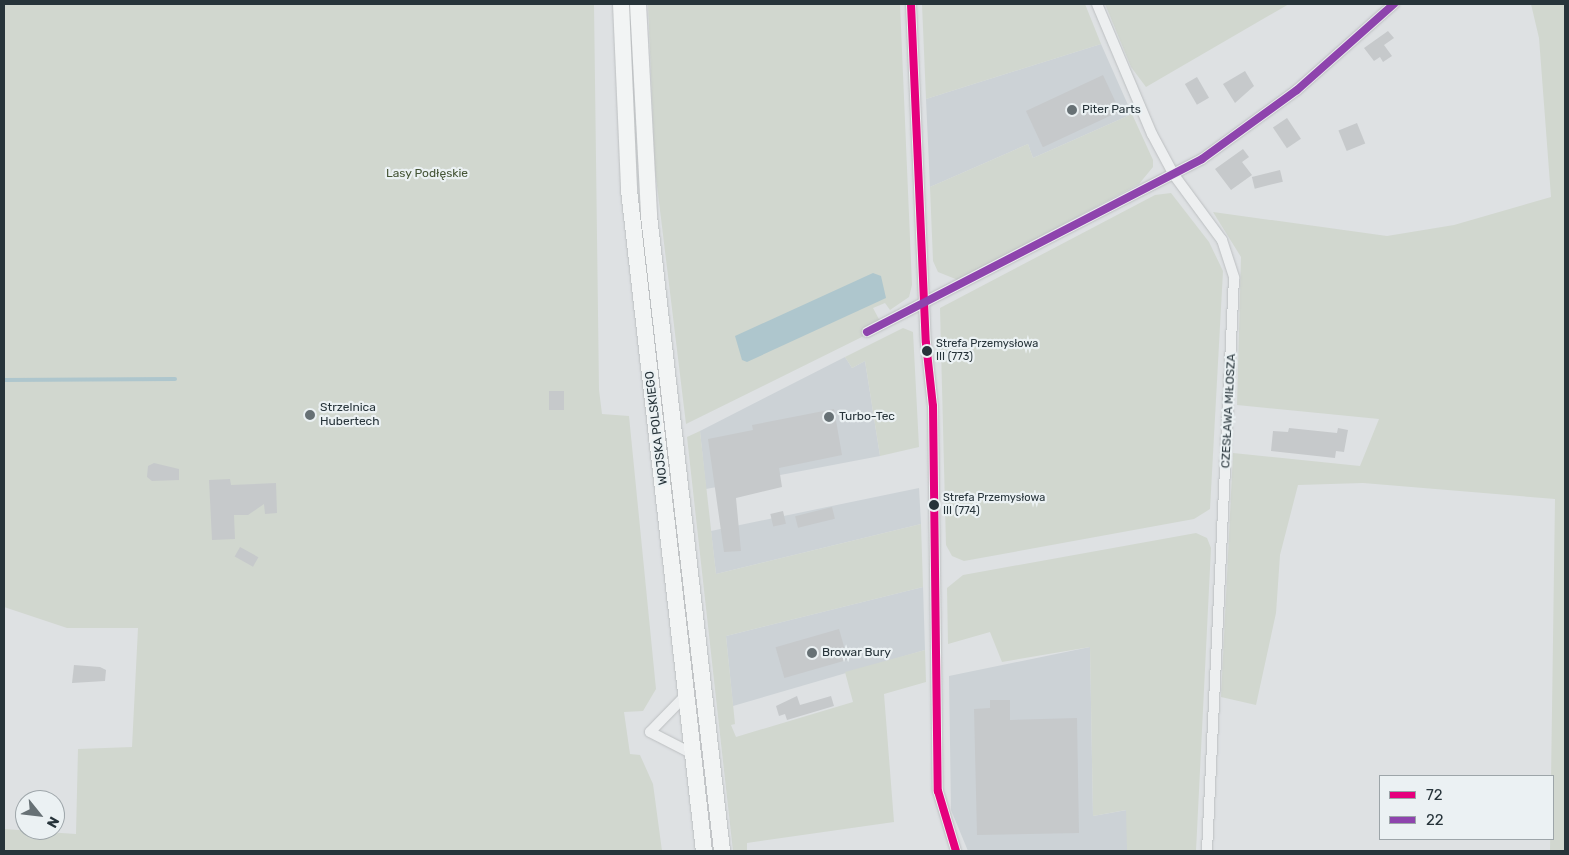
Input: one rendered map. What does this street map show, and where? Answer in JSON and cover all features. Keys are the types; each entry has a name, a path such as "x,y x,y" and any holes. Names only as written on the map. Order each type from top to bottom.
{"main road":[{"name":"WOJSKA POLSKIEGO","path":"621,4 629,198 697,756 704,851"},
{"name":"WOJSKA POLSKIEGO","path":"638,4 649,216 722,851"}],"street":[{"path":"911,4 924,302 933,406 938,791 956,851"},
{"name":"CZESŁAWA MIŁOSZA","path":"1097,4 1160,149 1174,175 1222,240 1235,292 1207,851"},
{"path":"867,332 1174,175 1297,90 1394,4"},
{"path":"689,690 663,724 650,732 697,756"}],"shaded area":[{"path":"1101,44 1132,114 1033,158 1028,144 930,187 926,99"},
{"name":"Turbo-Tec","path":"845,357 852,368 865,361 880,456 706,489 700,431"},
{"path":"919,488 921,524 716,574 711,531"},
{"path":"923,587 925,650 733,706 726,636"},
{"path":"1090,647 1093,816 1127,810 1127,851 968,851 951,810 949,676"}],"green space":[{"name":"Lasy Podłęskie","path":"4,4 594,4 599,390 602,414 629,416 656,689 643,711 624,712 630,754 640,755 653,784 662,851 4,851 4,829 15,830 15,840 65,840 65,833 76,834 78,749 132,747 138,628 67,628 4,607"},
{"path":"648,4 900,4 912,285 909,297 890,310 885,303 873,308 881,323 874,331 686,424 655,169"},
{"path":"922,4 1085,4 1101,44 926,99"},
{"path":"1105,4 1289,4 1146,87 1131,67"},
{"path":"1531,4 1565,4 1565,851 1550,851 1550,840 1554,840 1554,775 1551,775 1555,499 1363,483 1298,485 1280,555 1276,613 1256,705 1221,697 1233,453 1360,466 1379,419 1237,405 1241,257 1213,212 1387,236 1454,225 1551,197 1539,38"},
{"path":"1132,114 1153,160 1153,167 1139,184 958,280 938,272 933,261 930,187 1028,144 1033,158"},
{"path":"1171,193 1209,242 1223,271 1210,509 1194,519 964,561 952,556 946,545 940,308 1155,195"},
{"path":"903,328 913,332 919,447 880,456 865,361 852,368 845,357"},
{"path":"700,431 716,574 921,524 923,587 726,636 735,724 731,725 736,737 853,702 845,672 925,650 926,682 884,694 894,822 747,843 747,851 733,851 687,437"},
{"path":"1196,533 1207,538 1211,548 1196,851 1127,851 1126,810 1093,816 1090,647 1002,662 990,632 948,644 947,588 963,575"}],"water":[{"path":"873,273 881,276 886,298 747,362 742,360 735,336"}],"building":[{"path":"1388,31 1394,38 1384,45 1392,56 1383,62 1380,57 1374,61 1364,48"},
{"path":"1245,71 1254,86 1235,103 1223,84"},
{"name":"Piter Parts","path":"1103,75 1120,111 1043,147 1026,111"},
{"path":"1197,77 1209,98 1197,105 1185,84"},
{"path":"1287,118 1301,139 1287,148 1273,128"},
{"path":"1357,123 1365,143 1347,151 1338,130"},
{"path":"1243,149 1249,157 1242,162 1252,175 1231,190 1215,169"},
{"path":"1280,170 1283,182 1255,189 1252,177"},
{"path":"549,391 564,391 564,410 549,410"},
{"path":"834,409 842,455 779,468 782,487 736,498 741,551 724,552 708,439 753,430 752,425"},
{"path":"1289,428 1337,433 1338,428 1348,430 1344,452 1336,451 1335,458 1271,451 1273,431 1288,432"},
{"path":"154,463 179,469 179,480 152,481 147,477 148,466"},
{"path":"230,479 231,485 276,483 277,513 265,514 264,504 248,515 234,515 235,539 212,540 209,480"},
{"path":"832,507 835,519 798,528 795,516"},
{"path":"783,511 786,524 773,527 770,514"},
{"path":"240,547 258,557 253,567 235,557"},
{"name":"Browar Bury","path":"839,629 848,660 784,678 776,647"},
{"path":"74,665 100,667 106,670 105,681 72,683"},
{"path":"797,696 800,705 831,696 834,706 787,720 785,714 779,716 776,706"},
{"path":"990,700 1010,700 1010,720 1077,718 1079,833 977,835 974,709 990,708"}],"waterway":[{"path":"4,380 175,379"}],"transit line":[{"name":"72","path":"911,4 926,343 933,406 938,791 956,851"},
{"name":"22","path":"867,332 1202,159 1297,90 1394,4"}],"place":[{"name":"Piter Parts","path":"1072,110"},
{"name":"Strefa Przemysłowa III (773)","path":"927,351"},
{"name":"Strzelnica Hubertech","path":"310,415"},
{"name":"Turbo-Tec","path":"829,417"},
{"name":"Strefa Przemysłowa III (774)","path":"934,505"},
{"name":"Browar Bury","path":"812,653"}]}
